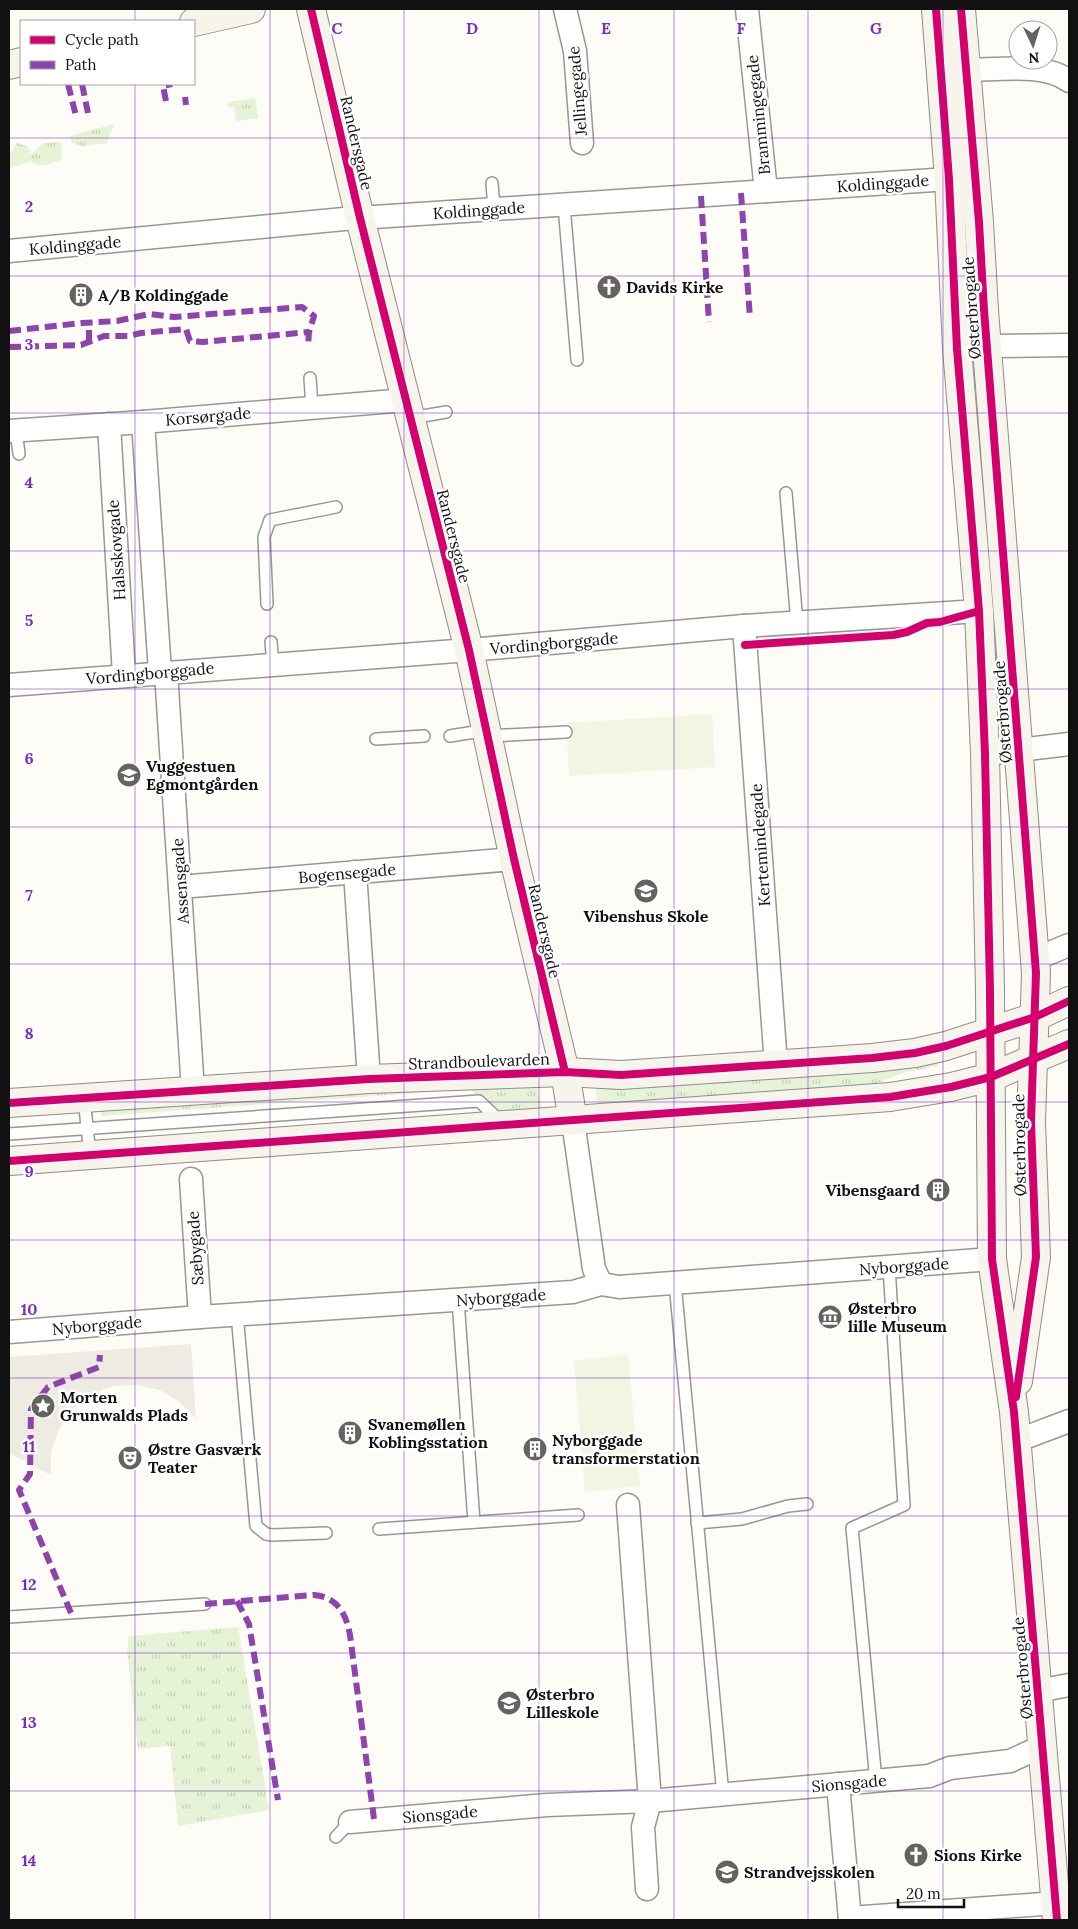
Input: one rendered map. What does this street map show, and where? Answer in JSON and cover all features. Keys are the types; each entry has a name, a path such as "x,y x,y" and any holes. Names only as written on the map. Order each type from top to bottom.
{"street":[{"path":"195,22 251,9"},
{"name":"Randersgade","path":"311,9 360,218 469,650 514,859 564,1072 573,1121"},
{"name":"Jellingegade","path":"564,9 575,51 582,143"},
{"name":"Brammingegade","path":"747,9 766,191"},
{"name":"Østerbrogade","path":"936,9 953,71 962,178 988,346 1035,958 1031,1122 1036,1257 1014,1412"},
{"name":"Østerbrogade","path":"953,71 961,9"},
{"path":"953,71 1043,69 1062,75 1069,81"},
{"name":"Koldinggade","path":"9,251 360,218 962,178"},
{"name":"Østerbrogade","path":"850,1919 1057,1911 1014,1412 992,1259 991,1032 985,754 979,611 958,349 962,178"},
{"path":"958,349 988,346 1069,345"},
{"name":"Korsørgade","path":"12,430 143,422 312,407 408,409"},
{"path":"143,422 163,672"},
{"name":"Halsskovgade","path":"109,424 124,675"},
{"path":"979,611 1008,609"},
{"name":"Vordingborggade","path":"9,685 163,672 272,653 469,650 744,626 979,611"},
{"name":"Kertemindegade","path":"744,626 776,1065"},
{"name":"Assensgade","path":"163,672 180,887 193,1091"},
{"path":"985,754 1069,744"},
{"name":"Bogensegade","path":"180,887 514,859"},
{"path":"355,872 369,1079"},
{"path":"1035,958 1069,945"},
{"name":"Strandboulevarden","path":"9,1103 369,1079 564,1072 621,1075 872,1058 914,1053 946,1046 1035,1017 1069,1002"},
{"path":"9,1161 89,1142 504,1126 890,1097 951,1087 991,1077 1069,1044"},
{"path":"573,1121 594,1269 601,1284"},
{"name":"Sæbygade","path":"191,1179 200,1317"},
{"name":"Nyborggade","path":"9,1332 238,1314 573,1292 601,1284 619,1287 992,1259"},
{"path":"1016,1441 1069,1421"},
{"path":"628,1505 650,1801 643,1827 647,1889"},
{"path":"1038,1692 1069,1685"},
{"name":"Sionsgade","path":"343,1829 547,1805 650,1801 930,1776 950,1768 1010,1760 1043,1746"},
{"path":"838,1784 850,1919"}],"lane":[{"path":"492,183 494,210"},
{"path":"564,205 577,360"},
{"path":"310,378 312,407"},
{"path":"408,409 446,412"},
{"path":"12,430 19,454"},
{"path":"786,493 797,623"},
{"path":"267,604 264,537 270,520 336,507"},
{"path":"450,736 487,733 566,732"},
{"path":"376,738 424,736"},
{"path":"9,1134 89,1142 84,1098"},
{"path":"876,1781 852,1528 904,1505 889,1267"},
{"path":"676,1283 723,1795"},
{"path":"458,1300 474,1522"},
{"path":"238,1314 256,1526 266,1534 272,1535 326,1533"},
{"path":"697,1523 742,1519 788,1506 807,1504"},
{"path":"379,1529 578,1515"},
{"path":"9,1616 205,1604"}],"green space":[{"path":"255,98 258,118 236,121 234,107 228,107 228,102"},
{"path":"114,124 107,143 82,146 71,142 70,136"},
{"path":"61,142 62,159 42,165 30,161 9,169 9,156 16,143 28,146 31,154 44,143"},
{"path":"712,714 715,767 569,776 566,723"},
{"path":"938,1059 938,1066 903,1073 872,1085 599,1106 596,1095 597,1085"},
{"path":"536,1081 542,1109 502,1113 469,1089 101,1116 100,1108"},
{"path":"628,1355 640,1486 585,1492 574,1361"},
{"path":"238,1627 269,1810 178,1826 170,1746 138,1749 127,1651 129,1636"}],"shaded area":[{"name":"Morten Grunwalds Plads","path":"191,1344 196,1419 180,1402 160,1390 137,1385 113,1386 91,1395 72,1410 59,1429 51,1452 51,1475 9,1453 9,1357"}],"marked path":[{"path":"68,85 76,116"},
{"path":"82,85 88,113"},
{"path":"166,101 163,86 168,85"},
{"path":"185,97 186,105"},
{"path":"741,193 750,318"},
{"path":"701,196 709,322"},
{"path":"9,331 117,321 149,314 174,317 302,307 314,316 309,332 308,346"},
{"path":"89,323 89,342"},
{"path":"9,347 81,345 104,336 128,336 186,329 190,341 203,342 309,332"},
{"path":"71,1613 19,1490 30,1474 31,1409 48,1387 99,1367 100,1355"},
{"path":"205,1604 314,1595 329,1599 343,1613 350,1635 374,1819"},
{"path":"237,1601 249,1624 278,1800"}],"cycle path":[{"path":"311,9 360,218 469,650 514,859 565,1072"},
{"path":"936,9 949,179 957,349 979,611 985,754 990,990 992,1259 1014,1412 1057,1920"},
{"path":"961,9 1036,973 1031,1122 1036,1257 1016,1397"},
{"path":"745,645 893,635 907,632 927,623 940,622 979,611"},
{"path":"9,1103 369,1079 565,1072 621,1075 872,1058 915,1053 946,1046 1035,1017 1069,1001"},
{"path":"9,1161 890,1097 951,1087 991,1077 1069,1044"}],"place":[{"name":"Davids Kirke","path":"609,287"},
{"name":"A/B Koldinggade","path":"81,295"},
{"name":"Vuggestuen Egmontgården","path":"129,775"},
{"name":"Vibenshus Skole","path":"646,891"},
{"name":"Vibensgaard","path":"938,1190"},
{"name":"Østerbro lille Museum","path":"830,1317"},
{"name":"Morten Grunwalds Plads","path":"43,1406"},
{"name":"Svanemøllen Koblingsstation","path":"350,1433"},
{"name":"Nyborggade transformerstation","path":"535,1449"},
{"name":"Østre Gasværk Teater","path":"130,1458"},
{"name":"Østerbro Lilleskole","path":"509,1703"},
{"name":"Sions Kirke","path":"916,1855"},
{"name":"Strandvejsskolen","path":"727,1872"}]}
